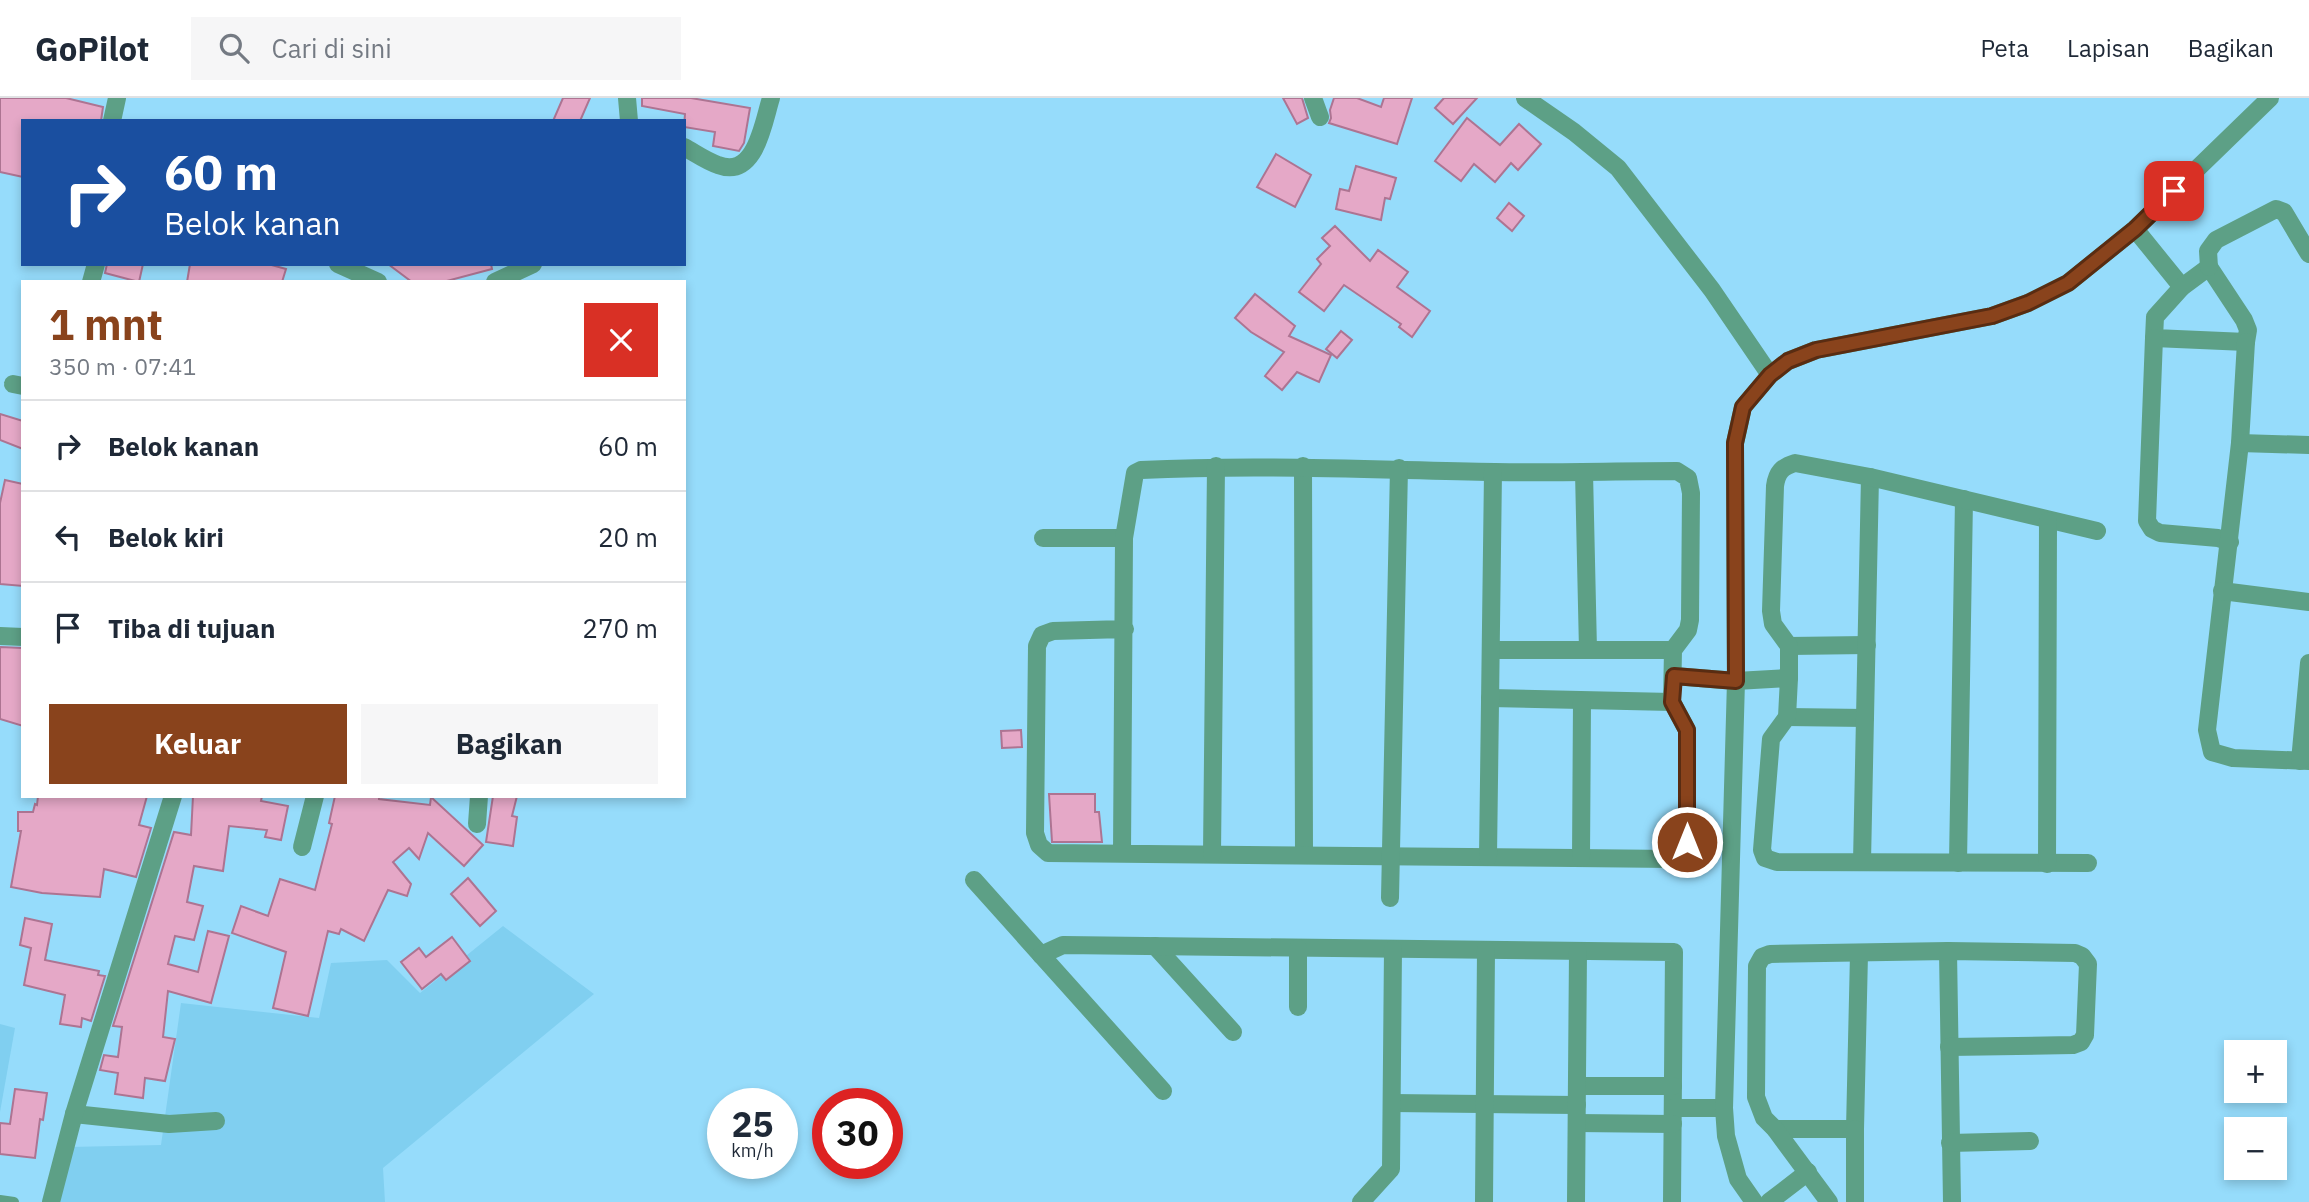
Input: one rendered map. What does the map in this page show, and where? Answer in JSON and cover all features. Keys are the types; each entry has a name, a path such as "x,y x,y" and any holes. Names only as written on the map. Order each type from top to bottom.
{"street":[{"path":"112,119 115,98"},
{"path":"627,98 629,119"},
{"path":"686,148 720,166 740,165 754,154 771,98"},
{"path":"1313,98 1320,117"},
{"path":"1525,98 1574,132 1618,168 1719,299 1770,375"},
{"path":"1754,1202 1738,1180 1726,1136 1724,1108 1736,681 1735,443 1743,407 1770,375 1788,361 1816,350 1992,316 2028,303 2068,283 2135,229 2270,98"},
{"path":"2309,254 2284,212 2276,209 2216,240 2208,251 2209,267 2248,330 2230,542 2207,730 2212,752 2233,758 2304,761 2309,663"},
{"path":"2135,229 2182,288"},
{"path":"342,266 374,280"},
{"path":"499,280 529,266"},
{"path":"2209,267 2182,288 2155,317 2147,521 2152,529 2160,533 2218,538 2230,542"},
{"path":"2154,338 2246,342"},
{"path":"2240,443 2309,445"},
{"path":"2088,863 1777,862 1765,858 1762,850 1771,739 1787,717 1789,646 1773,624 1771,611 1776,475 1784,466 1795,463 1870,477 2097,531"},
{"path":"1212,853 1216,466"},
{"path":"1122,853 1125,629 1124,538 1135,473 1141,470 1216,466 1303,466 1493,472 1676,471 1688,478 1691,493 1690,620 1688,630 1673,650 1672,702 1687,730 1687,842 1683,853 1674,859 1048,853 1039,845 1035,833 1037,646 1042,635 1053,632 1125,629"},
{"path":"1303,466 1304,855"},
{"path":"1390,898 1399,468"},
{"path":"1488,857 1493,472"},
{"path":"1584,472 1588,650"},
{"path":"1862,862 1870,477"},
{"path":"1958,863 1964,499"},
{"path":"2047,864 2048,521"},
{"path":"1043,538 1124,538"},
{"path":"2222,592 2309,602"},
{"path":"0,636 21,637"},
{"path":"1789,646 1867,645"},
{"path":"1491,650 1673,650"},
{"path":"1674,676 1736,681 1789,678"},
{"path":"1490,698 1672,702"},
{"path":"1581,858 1582,701"},
{"path":"1787,717 1864,718"},
{"path":"51,1202 74,1114 172,798"},
{"path":"302,847 314,798"},
{"path":"477,824 480,798"},
{"path":"974,880 1163,1091"},
{"path":"1041,955 1063,945 1674,952 1672,1202"},
{"path":"1155,946 1233,1032"},
{"path":"1298,947 1298,1007"},
{"path":"1361,1202 1391,1169 1393,949"},
{"path":"1485,1202 1486,950"},
{"path":"1576,1202 1578,951"},
{"path":"1948,951 1952,1202"},
{"path":"1829,1202 1764,1118 1756,1097 1757,966 1762,957 1770,954 1948,951 2075,953 2088,964 2085,1035 2081,1042 2073,1045 1949,1047"},
{"path":"1855,1202 1860,954"},
{"path":"1577,1086 1673,1086"},
{"path":"1392,1103 1485,1104 1577,1114 1673,1116 1724,1108"},
{"path":"74,1114 169,1124 216,1121"},
{"path":"1775,1129 1855,1129"},
{"path":"1950,1143 2030,1141"},
{"path":"1345,1202 1391,1169"},
{"path":"1769,1202 1808,1172"}],"lane":[{"path":"0,1200 14,1202"}],"shaded area":[{"path":"503,926 594,994 383,1168 385,1202 54,1202 69,1147 161,1145 181,1003 319,1018 331,963 387,960 420,993"},
{"path":"0,1024 15,1028 0,1112"}],"building":[{"path":"0,98 66,98 103,107 101,119 21,119 21,177 0,172"},
{"path":"563,98 590,98 581,119 554,119"},
{"path":"642,98 691,98 750,108 744,143 739,151 713,146 715,132 686,127 685,114 642,106"},
{"path":"1283,98 1302,98 1308,118 1297,124"},
{"path":"1334,98 1357,98 1381,107 1384,98 1412,98 1397,144 1329,123"},
{"path":"1444,98 1477,98 1453,124 1435,108"},
{"path":"1467,118 1500,145 1519,124 1541,144 1518,170 1511,163 1495,182 1474,164 1461,181 1435,161"},
{"path":"1276,154 1311,175 1295,207 1257,187"},
{"path":"1356,166 1396,178 1390,199 1385,198 1381,220 1336,209 1340,189 1349,191"},
{"path":"1509,203 1524,216 1512,231 1497,218"},
{"path":"1335,226 1370,261 1378,250 1408,272 1397,287 1430,311 1412,337 1399,327 1401,324 1344,285 1324,311 1299,292 1321,264 1317,259 1330,246 1322,238"},
{"path":"107,266 143,266 139,280 105,273"},
{"path":"190,266 275,266 286,269 283,280 187,280"},
{"path":"391,266 491,266 492,269 451,280 409,280"},
{"path":"1255,294 1295,326 1289,336 1331,355 1319,382 1297,372 1282,390 1265,376 1284,352 1251,332 1235,318"},
{"path":"1341,331 1352,340 1337,358 1326,349"},
{"path":"0,414 21,420 21,448 0,440"},
{"path":"5,480 21,484 21,586 0,584 0,503"},
{"path":"0,647 21,648 21,725 0,719"},
{"path":"1021,730 1022,747 1002,748 1001,731"},
{"path":"1049,794 1095,794 1095,812 1099,812 1102,842 1052,842"},
{"path":"38,798 146,798 139,825 151,828 136,877 104,869 100,897 42,893 11,887 21,831 18,831 18,812 33,812 35,804 37,805"},
{"path":"193,798 262,798 261,801 288,806 281,840 265,837 267,830 229,826 223,871 194,866 187,902 203,906 194,940 175,936 168,964 198,972 208,931 229,936 211,1003 168,991 163,1037 175,1039 165,1081 145,1078 143,1098 115,1094 118,1073 100,1070 104,1055 118,1057 122,1027 113,1026 174,832 191,835"},
{"path":"335,798 379,798 430,805 432,798 483,845 464,866 428,833 419,859 409,848 393,862 411,884 407,896 388,890 364,941 341,929 339,934 328,931 308,1016 273,1008 286,952 232,933 241,906 268,916 280,879 315,890 332,824 329,823"},
{"path":"493,798 516,798 512,816 517,817 513,846 486,842"},
{"path":"468,878 496,911 480,926 451,894"},
{"path":"25,918 52,924 45,960 99,971 98,975 105,976 91,1021 82,1018 81,1027 60,1024 65,995 24,985 31,948 20,945"},
{"path":"452,937 470,961 446,980 441,974 422,989 401,962 419,948 426,957"},
{"path":"15,1089 47,1093 43,1120 40,1119 35,1158 0,1154 0,1123 10,1124"}],"route":[{"path":"1687,842 1687,730 1672,702 1674,676 1736,681 1735,443 1743,407 1770,375 1788,361 1816,350 1992,316 2028,303 2068,283 2135,229 2174,191"}]}
